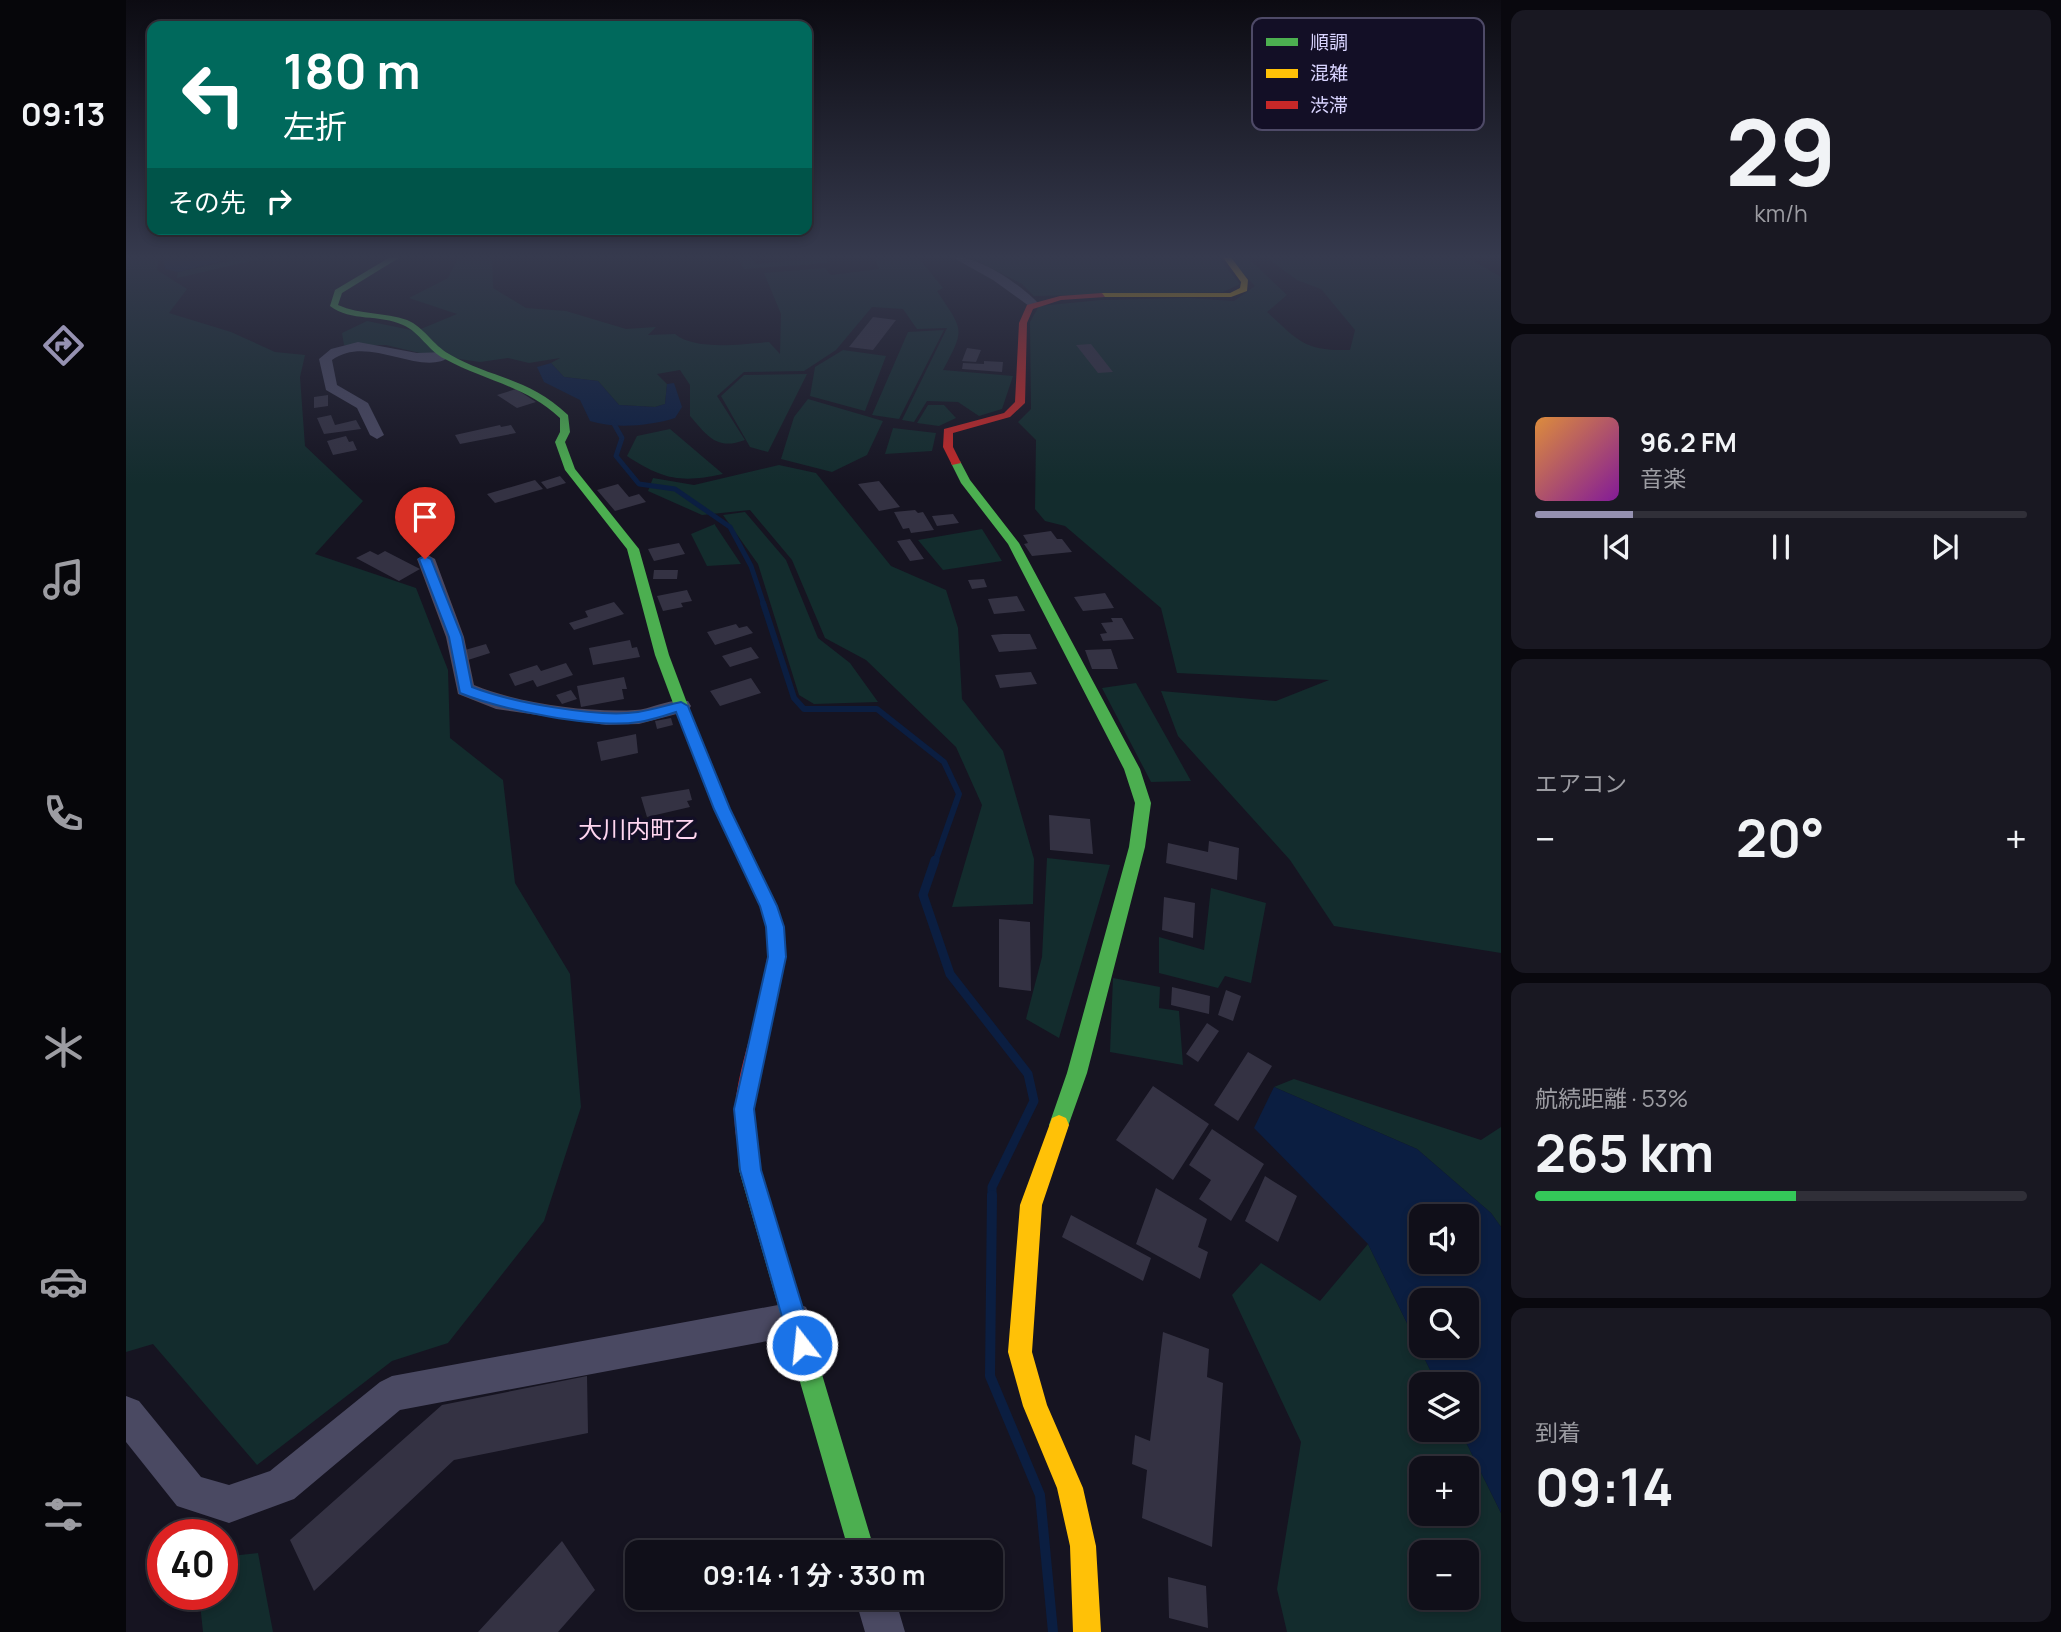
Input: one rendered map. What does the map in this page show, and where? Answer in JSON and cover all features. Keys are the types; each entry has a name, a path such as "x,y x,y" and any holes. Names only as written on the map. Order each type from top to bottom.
{"street":[{"path":"421,332 445,356"},
{"path":"1023,332 1020,403 1015,412 962,424 948,432 948,447 965,481 1013,544 1132,769 1143,803 1137,847 1076,1073 1031,1205 1020,1352 1035,1405 1070,1488 1083,1546 1087,1632"},
{"path":"377,435 363,406 331,387 325,359 334,351 348,347 381,347 415,357 445,356 511,380 549,400 565,417 565,432 560,442 570,470 633,549 662,655 681,706 722,809 768,906 775,927 777,957 744,1109 750,1170 858,1540"},
{"path":"425,559 456,637 465,689 496,702 606,719 639,717 681,706"},
{"path":"126,1414 190,1493 229,1504 281,1486 392,1394 794,1319"},
{"path":"880,1610 886,1632"}],"green space":[{"path":"126,332 231,332 275,352 305,355 300,377 305,446 363,501 315,554 416,588 448,670 450,738 503,780 515,883 570,974 581,1107 544,1221 448,1343 392,1361 257,1465 153,1344 126,1352"},
{"path":"651,332 648,335 675,334 694,343 707,345 769,342 780,354 781,332 851,332 836,350 804,371 744,372 717,396 745,440 727,444 713,439 690,416 690,385 680,370 657,374 667,384 665,404 655,407 619,405 598,381 564,377 551,363 560,358 529,363 508,358 480,362 386,345 344,345 342,333"},
{"path":"908,332 943,332 899,419 872,415"},
{"path":"945,332 958,332 958,337 943,370 1013,376 1002,409 979,416 958,402 927,401 914,422 902,420"},
{"path":"1030,332 1289,332 1304,343 1322,349 1350,350 1354,332 1501,332 1501,953 1334,926 1290,860 1178,736 1161,691 1276,701 1329,680 1177,673 1161,608 1065,526 1045,521 1035,509 1036,440 1018,422 1031,409"},
{"path":"843,350 886,356 865,411 810,396 815,367"},
{"path":"807,374 768,452 750,447 721,396 744,375"},
{"path":"808,399 883,421 867,455 832,472 781,459 794,417"},
{"path":"928,405 944,405 956,418 939,426 917,423"},
{"path":"893,428 936,433 932,451 885,454"},
{"path":"670,429 723,474 684,479 662,475 627,456 637,436"},
{"path":"779,465 816,473 891,566 946,590 958,628 962,699 1003,751 1034,859 1033,904 952,907 982,805 956,747 866,660 825,638 792,560 750,510 702,515 648,491 653,478 694,485"},
{"path":"745,512 786,560 818,638 850,663 878,702 814,704 799,695 758,564 723,515"},
{"path":"715,524 741,564 707,566 691,534"},
{"path":"982,529 1002,561 943,570 918,540"},
{"path":"1136,683 1191,781 1151,782 1102,688"},
{"path":"1047,858 1110,865 1059,1038 1026,1019 1042,957"},
{"path":"1211,888 1266,903 1251,983 1225,976 1218,988 1159,973 1159,937 1204,950"},
{"path":"1113,978 1160,987 1159,1008 1179,1011 1183,1065 1110,1052"},
{"path":"1294,1079 1481,1140 1501,1127 1501,1227 1491,1213 1417,1149 1274,1087"},
{"path":"1368,1244 1409,1327 1409,1358 1424,1358 1431,1372 1409,1372 1409,1442 1466,1442 1473,1456 1409,1456 1409,1526 1479,1526 1479,1468 1501,1513 1501,1632 1287,1632 1277,1589 1301,1442 1232,1295 1261,1263 1320,1301"},
{"path":"258,1553 273,1632 203,1632 201,1610 238,1610 238,1555"}],"water":[{"path":"551,363 564,377 598,381 619,405 655,407 665,404 667,384 674,383 682,407 675,418 655,423 621,426 590,421 580,400 544,382 537,367"},
{"path":"1274,1087 1417,1149 1491,1213 1501,1227 1501,1513 1479,1468 1479,1456 1473,1456 1466,1442 1479,1442 1479,1372 1431,1372 1424,1358 1479,1358 1479,1288 1409,1288 1409,1327 1368,1244 1254,1128"}],"building":[{"path":"861,332 887,332 873,350 849,347"},
{"path":"1091,344 1113,372 1098,373 1076,345"},
{"path":"967,348 981,350 976,362 962,361"},
{"path":"984,361 1003,362 1002,372 962,369 963,363 984,364"},
{"path":"516,389 536,402 517,408 497,395"},
{"path":"328,395 328,406 314,408 314,397"},
{"path":"331,415 335,425 356,420 361,429 324,434 317,418"},
{"path":"511,425 516,433 460,444 455,435"},
{"path":"346,436 349,442 353,441 357,450 333,455 327,441"},
{"path":"560,476 566,483 547,489 541,482"},
{"path":"535,480 543,489 495,503 487,494"},
{"path":"879,481 900,507 879,511 858,484"},
{"path":"618,484 629,497 639,494 646,502 615,511 597,490"},
{"path":"915,510 918,513 923,512 934,530 911,533 909,528 903,529 894,512"},
{"path":"953,514 959,523 937,526 932,516"},
{"path":"1051,531 1057,539 1062,539 1072,552 1032,556 1024,544 1028,543 1023,535"},
{"path":"910,539 924,559 910,561 897,541"},
{"path":"679,543 685,554 654,561 648,549"},
{"path":"370,551 378,555 385,551 420,569 399,581 356,558"},
{"path":"654,570 678,570 677,579 653,579"},
{"path":"984,579 987,587 972,589 968,580"},
{"path":"687,590 692,601 681,603 683,607 663,611 657,596"},
{"path":"1105,593 1114,608 1083,611 1074,597"},
{"path":"1017,596 1025,611 994,614 988,599"},
{"path":"614,602 624,614 574,630 569,623 588,617 585,611"},
{"path":"1111,618 1122,618 1134,639 1103,641 1100,634 1107,633 1101,623 1113,622"},
{"path":"736,624 739,628 747,626 753,633 715,645 707,632"},
{"path":"1030,634 1037,649 999,652 991,635"},
{"path":"630,640 632,648 637,647 640,657 593,665 589,648"},
{"path":"486,644 490,653 468,660 465,650"},
{"path":"751,647 759,658 730,667 722,656"},
{"path":"1111,649 1118,669 1092,669 1085,650"},
{"path":"566,663 573,675 537,687 533,680 515,686 509,674 537,665 541,671"},
{"path":"1031,672 1037,684 1000,688 995,675"},
{"path":"624,677 627,689 622,689 624,699 581,707 577,686"},
{"path":"751,678 761,693 720,706 710,691"},
{"path":"571,690 577,699 562,704 556,695"},
{"path":"671,718 673,725 657,729 655,721"},
{"path":"636,734 638,753 601,761 597,742"},
{"path":"689,789 692,800 687,801 690,807 647,817 641,797"},
{"path":"1049,815 1090,819 1093,854 1050,850"},
{"path":"1209,841 1239,848 1237,880 1166,863 1168,843 1208,852"},
{"path":"1164,897 1195,903 1193,938 1162,930"},
{"path":"999,919 1030,922 1031,991 999,987"},
{"path":"1172,987 1210,996 1209,1014 1171,1005"},
{"path":"1226,990 1241,996 1233,1021 1218,1015"},
{"path":"1207,1023 1219,1031 1198,1062 1186,1054"},
{"path":"1248,1052 1272,1066 1238,1121 1214,1105"},
{"path":"1153,1086 1209,1124 1173,1180 1116,1140"},
{"path":"1212,1129 1264,1164 1231,1221 1199,1199 1211,1180 1189,1165"},
{"path":"1265,1176 1297,1196 1278,1242 1245,1221"},
{"path":"1156,1188 1207,1219 1198,1247 1208,1252 1200,1279 1136,1244"},
{"path":"1071,1215 1151,1258 1143,1281 1062,1237"},
{"path":"1163,1332 1209,1349 1207,1377 1223,1383 1212,1547 1142,1518 1147,1470 1132,1464 1135,1435 1150,1441"},
{"path":"587,1376 588,1433 454,1460 314,1591 290,1540 442,1405"},
{"path":"562,1541 595,1590 558,1632 478,1632"},
{"path":"1168,1577 1206,1586 1208,1628 1169,1618"}],"waterway":[{"path":"613,422 622,438 616,456 639,484 675,489 730,527 751,566 764,605"},
{"path":"763,603 794,698 804,709 877,709 944,762 959,794 935,862"},
{"path":"935,860 923,895 950,974 1028,1074 1034,1101 992,1187 992,1195"},
{"path":"992,1195 990,1376 1040,1495 1053,1632"}],"traffic: fast":[{"path":"418,332 447,357 524,387 565,417 565,432 560,442 570,470 633,549 662,655 683,711"},
{"path":"956,463 965,481 1013,543 1132,769 1143,803 1137,847 1077,1073 1059,1125"},
{"path":"748,1146 750,1170 858,1540"}],"traffic: slow":[{"path":"1059,1125 1031,1205 1020,1352 1035,1406 1070,1488 1083,1546 1087,1632"}],"traffic: jam":[{"path":"956,463 948,447 948,431 1007,415 1020,403 1023,332"},
{"path":"683,711 722,809 768,906 775,927 777,957 744,1109 748,1146"}],"district":[{"name":"大川内町乙","path":"638,830"}],"route":[{"path":"425,559 456,637 465,689 496,702 606,719 639,717 681,706 722,809 768,906 775,927 777,957 744,1109 750,1170 802,1345"}]}
